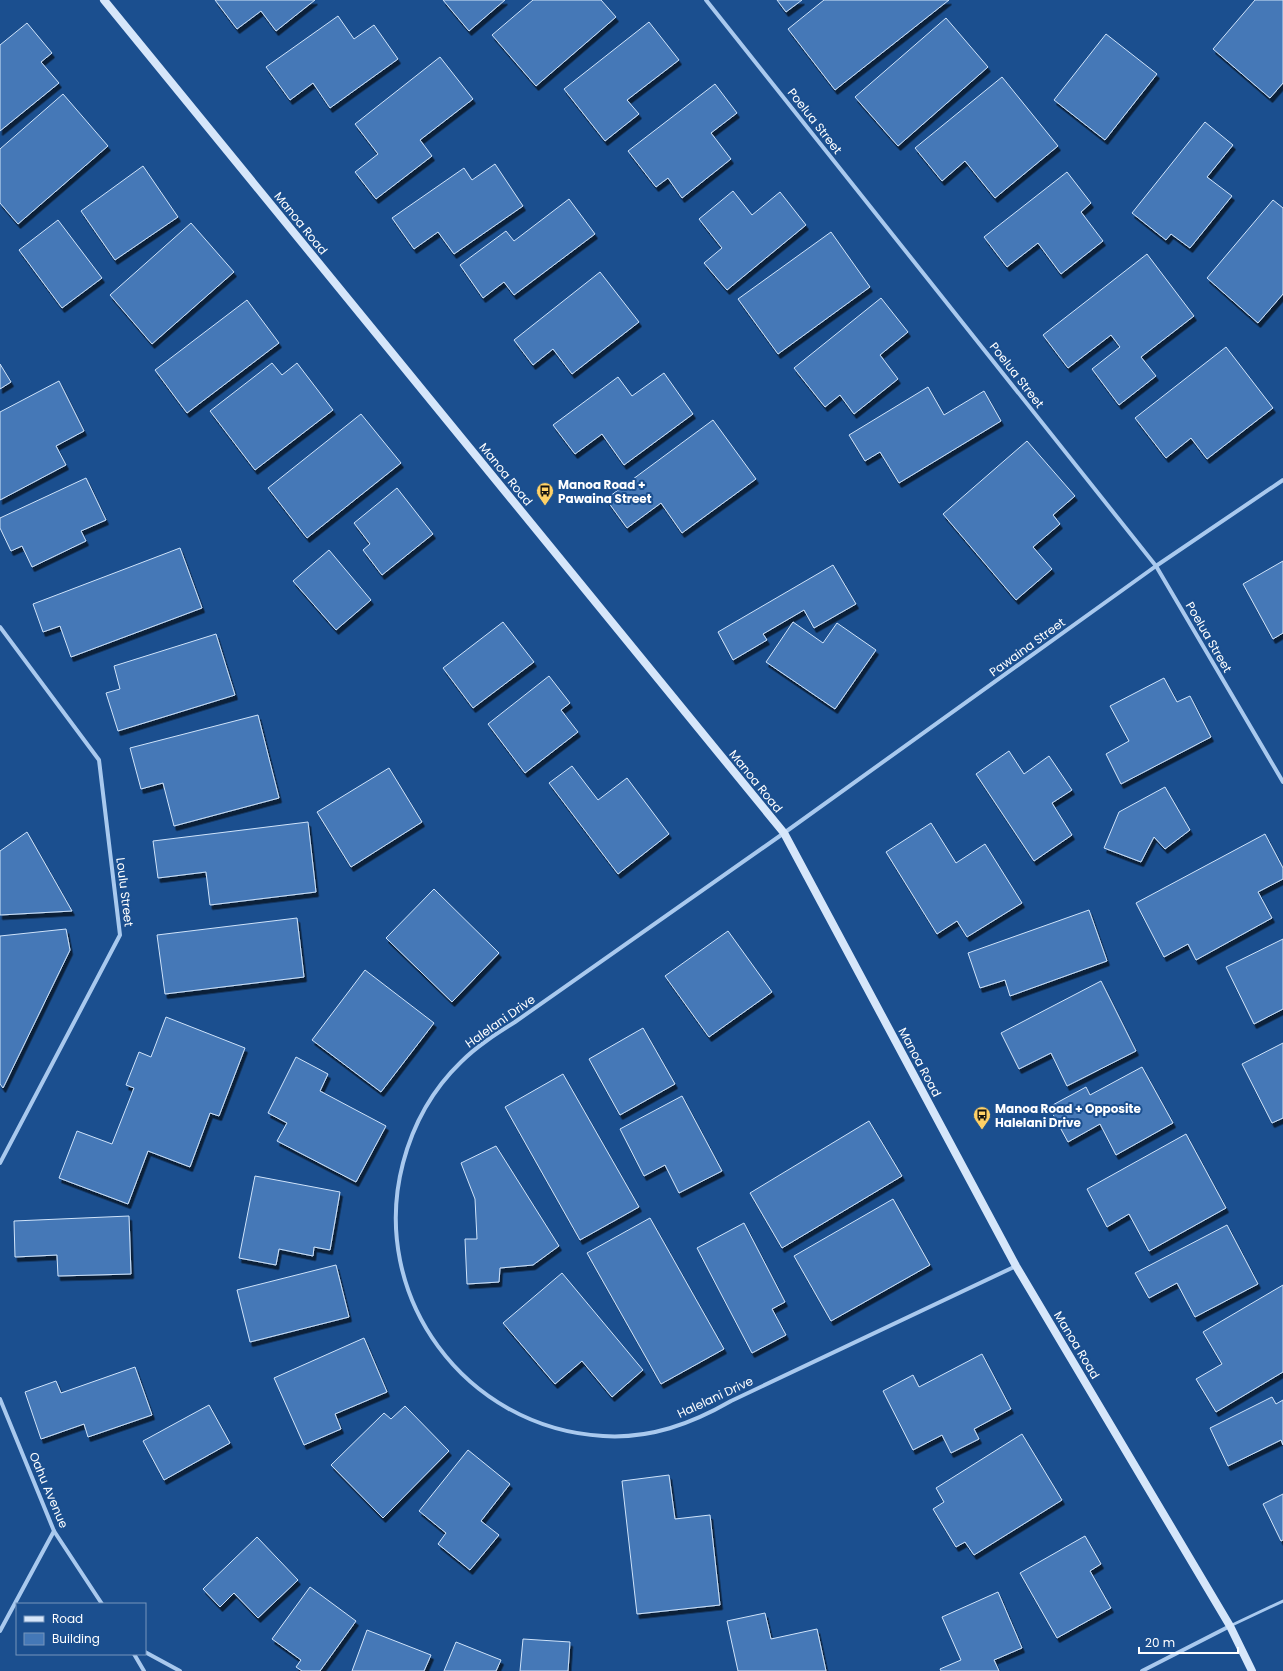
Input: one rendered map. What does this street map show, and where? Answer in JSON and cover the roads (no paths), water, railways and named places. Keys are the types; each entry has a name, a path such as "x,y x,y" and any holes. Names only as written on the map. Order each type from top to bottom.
{"street":[{"name":"Manoa Road","path":"104,0 784,834 1016,1266 1230,1626 1252,1671"},
{"name":"Poelua Street","path":"706,0 1156,566 1283,782"},
{"name":"Pawaina Street","path":"784,834 1156,566 1283,480"},
{"name":"Loulu Street","path":"0,627 99,760 120,935 0,1162"},
{"name":"Halelani Drive","path":"784,834 487,1040 461,1062 439,1087 421,1116 407,1147 399,1180 395,1214 397,1247 404,1280 417,1312 433,1341 454,1368 479,1390 507,1409 538,1423 570,1432 604,1436 637,1435 670,1429 702,1418 731,1401 1016,1266"},
{"name":"Oahu Avenue","path":"0,1399 54,1531 101,1603"},
{"path":"0,1631 54,1531"},
{"path":"1142,1671 1230,1626"},
{"path":"146,1653 180,1671"},
{"path":"135,1655 144,1671"}],"lane":[{"path":"1230,1626 1283,1601"}],"place":[{"name":"Manoa Road + Pawaina Street","path":"545,506"},
{"name":"Manoa Road + Opposite Halelani Drive","path":"982,1130"}]}
